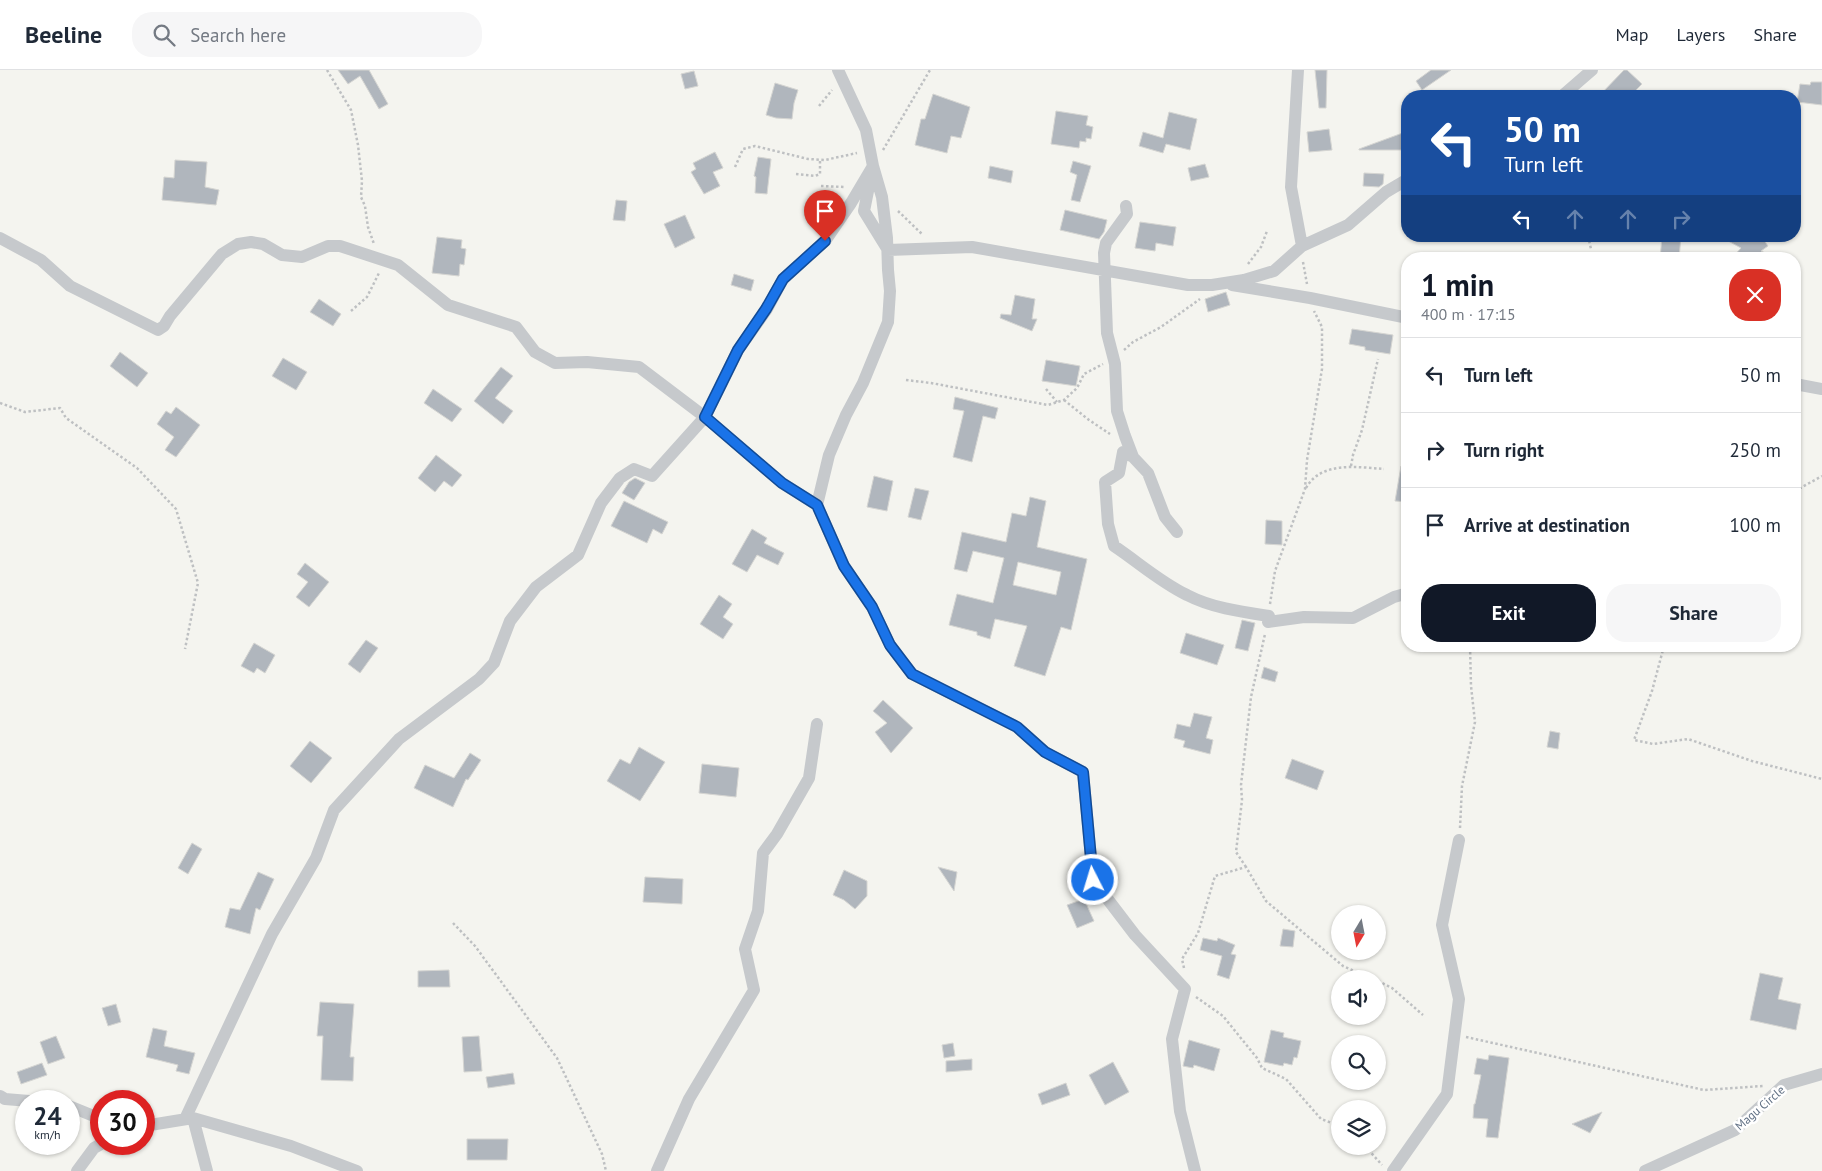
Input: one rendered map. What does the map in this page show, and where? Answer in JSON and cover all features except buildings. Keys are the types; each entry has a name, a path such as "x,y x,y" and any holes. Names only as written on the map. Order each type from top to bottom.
{"street":[{"path":"817,505 829,455 875,356 888,322 890,292 888,250 882,197 866,130 838,70"},
{"path":"1298,70 1290,187 1302,246"},
{"path":"1569,90 1592,70"},
{"path":"207,1171 189,1118 272,934 316,858 334,810 399,738 479,679 494,662 510,621 536,587 578,555 601,503 620,478 634,469 652,476 705,417 738,350 766,309 783,279 825,241 859,190 873,164"},
{"path":"873,164 864,211 888,250"},
{"path":"888,250 935,250 972,247 1188,285 1226,283 1274,271 1302,246 1348,225 1386,192 1401,183"},
{"path":"1126,206 1127,214 1106,243 1104,253 1107,333 1115,364 1117,411 1133,457 1148,473 1165,517 1177,532"},
{"path":"0,238 41,260 70,286 158,330 164,326 170,316 222,254 238,244 251,242 263,244 282,255 302,256 328,246 340,246 398,265 448,305 516,326 535,352 555,363 586,362 639,367 705,417 782,483 817,505 844,566 872,607 890,645 912,674 1017,727 1045,752 1083,772 1093,880 1135,935 1186,982 1172,1039 1180,1111 1195,1171"},
{"path":"1226,283 1401,317"},
{"path":"1801,385 1822,390"},
{"path":"1133,457 1123,452 1119,473 1105,482 1108,524 1114,546 1149,572 1188,596 1268,619 1304,617 1353,618 1401,595"},
{"path":"657,1171 689,1100 754,990 745,949 758,911 763,852 777,834 810,778 818,724"},
{"path":"1388,1168 1447,1094 1459,999 1442,925 1459,840"},
{"name":"Magu Circle","path":"1645,1171 1735,1130 1784,1085 1822,1074"},
{"path":"0,1096 5,1099 15,1100"},
{"path":"155,1124 189,1118 291,1146 357,1171"},
{"path":"78,1171 90,1154"}],"path":[{"path":"327,70 351,110 358,145 362,181 361,197 365,206 368,227 382,268 367,297 351,311"},
{"path":"873,164 930,70"},
{"path":"819,106 833,89 845,85"},
{"path":"735,167 744,149 755,146 808,159 820,160 868,151 873,164"},
{"path":"796,174 815,176 820,174 820,160"},
{"path":"822,186 848,187 859,190"},
{"path":"882,197 919,231 935,250"},
{"path":"906,380 1048,405 1064,400 1077,388 1084,374 1133,342 1161,327 1226,283 1249,262 1261,247 1267,231"},
{"path":"1589,242 1591,249"},
{"path":"1302,246 1304,274 1314,313 1322,327 1322,368 1307,460 1305,489"},
{"path":"1351,466 1362,430 1378,359"},
{"path":"1046,389 1057,402"},
{"path":"1064,400 1089,420 1127,443"},
{"path":"0,404 25,412 60,408 66,418 137,468 176,509 198,583 185,649"},
{"path":"1352,970 1343,966 1266,901 1236,852 1251,697 1268,619 1275,571 1305,489 1309,482 1319,474 1346,466 1384,469"},
{"path":"1801,488 1822,476"},
{"path":"1459,840 1462,786 1475,722 1471,686 1470,652"},
{"path":"1662,652 1652,691 1634,740 1653,744 1688,740 1752,761 1822,779"},
{"path":"1246,867 1215,876 1198,933 1182,959 1186,982 1223,1016 1257,1058 1262,1068 1286,1079 1321,1120 1331,1123"},
{"path":"454,923 474,946 557,1058 602,1154 606,1171"},
{"path":"1386,985 1392,988 1423,1016"},
{"path":"1455,1035 1704,1090 1784,1085"},
{"path":"1374,1155 1388,1168"}],"route":[{"path":"825,241 783,279 766,309 738,350 705,417 782,483 817,505 844,566 872,607 890,645 912,674 1017,727 1045,752 1083,772 1093,880"}]}
